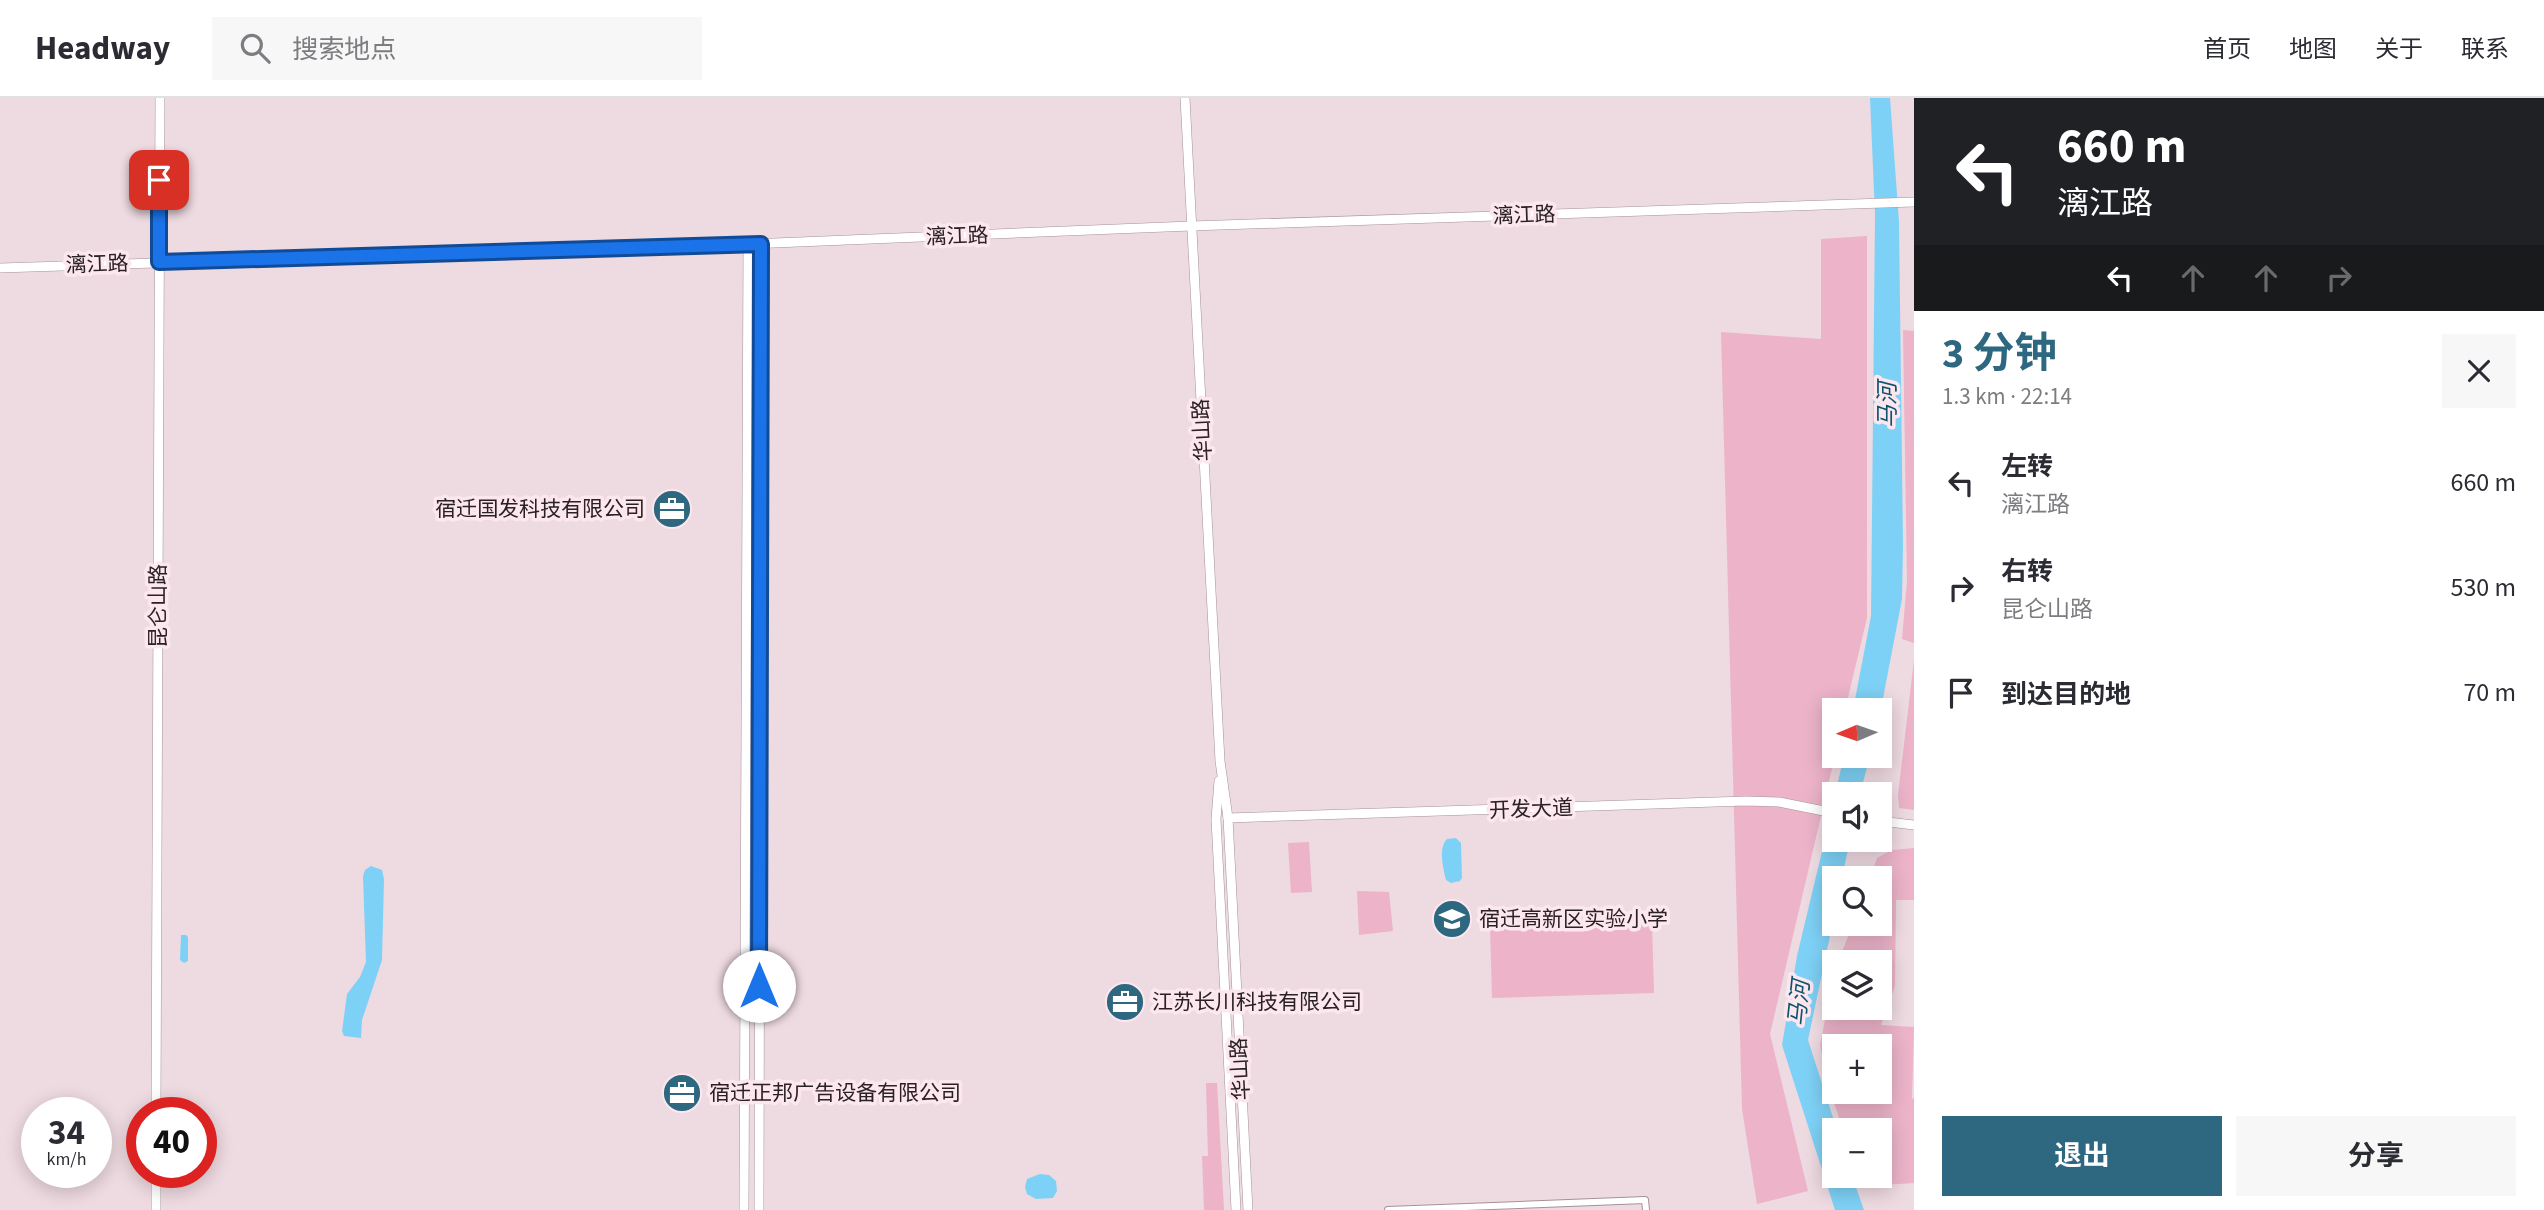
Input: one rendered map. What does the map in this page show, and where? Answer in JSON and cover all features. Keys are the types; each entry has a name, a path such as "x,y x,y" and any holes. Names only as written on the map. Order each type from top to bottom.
{"street":[{"name":"昆仑山路","path":"156,1097 160,98"},
{"name":"华山路","path":"1185,98 1220,761 1228,818 1248,1210"},
{"name":"漓江路","path":"0,268 761,244 1191,226 1911,202"},
{"path":"744,1210 748,244"},
{"path":"759,1210 761,244"},
{"name":"华山路","path":"1220,761 1216,819 1236,1210"},
{"name":"开发大道","path":"1228,818 1746,801 1779,802 1822,811"},
{"path":"1892,822 1914,825"},
{"path":"156,1188 156,1210"},
{"path":"1388,1210 1645,1200 1646,1210"}],"shaded area":[{"path":"1867,236 1867,618 1848,698 1822,698 1822,768 1832,768 1829,782 1822,782 1822,812 1770,1034 1808,1191 1757,1204 1742,1109 1721,332 1821,339 1821,239"},
{"path":"1903,330 1914,331 1914,643 1902,639 1907,581"},
{"path":"1914,660 1914,810 1899,808 1898,795"},
{"path":"1309,842 1312,892 1291,893 1288,843"},
{"path":"1914,848 1914,900 1896,900 1895,986 1892,994 1892,950 1843,950 1848,936 1892,936 1892,866 1874,866 1877,858 1892,850"},
{"path":"1357,891 1389,892 1393,931 1359,935"},
{"path":"1652,922 1654,993 1492,998 1490,927"},
{"path":"1825,1020 1883,1020 1881,1025 1914,1027 1914,1183 1892,1184 1892,1118 1839,1118 1835,1104 1892,1104 1892,1034 1822,1034"},
{"path":"1206,1083 1217,1083 1224,1210 1204,1210 1202,1156 1208,1156"}],"water":[{"name":"马河","path":"1870,98 1890,98 1899,222 1902,599 1883,698 1855,698 1871,616 1875,215"},
{"path":"1841,768 1867,768 1863,782 1838,782"},
{"path":"1456,838 1461,843 1462,878 1451,883 1446,880 1442,853 1447,839"},
{"name":"马河","path":"1822,851 1847,852 1845,866 1822,866 1822,936 1830,936 1827,950 1822,950 1822,974 1808,1040 1822,1083 1822,1104 1829,1104 1833,1118 1822,1118 1822,1170 1782,1045 1797,956"},
{"path":"371,866 382,870 384,879 382,960 362,1020 361,1038 344,1036 342,1031 347,994 360,977 366,962 363,876 365,870"},
{"path":"181,935 188,937 188,961 184,963 180,960"},
{"path":"1040,1174 1049,1175 1056,1181 1057,1191 1053,1198 1036,1199 1027,1194 1027,1179"},
{"path":"1828,1188 1856,1188 1864,1210 1835,1210"}],"place":[{"name":"宿迁国发科技有限公司","path":"672,509"},
{"name":"宿迁高新区实验小学","path":"1452,919"},
{"name":"江苏长川科技有限公司","path":"1125,1002"},
{"name":"宿迁正邦广告设备有限公司","path":"682,1093"}],"route":[{"path":"159,180 159,262 761,244 759,986"}]}
